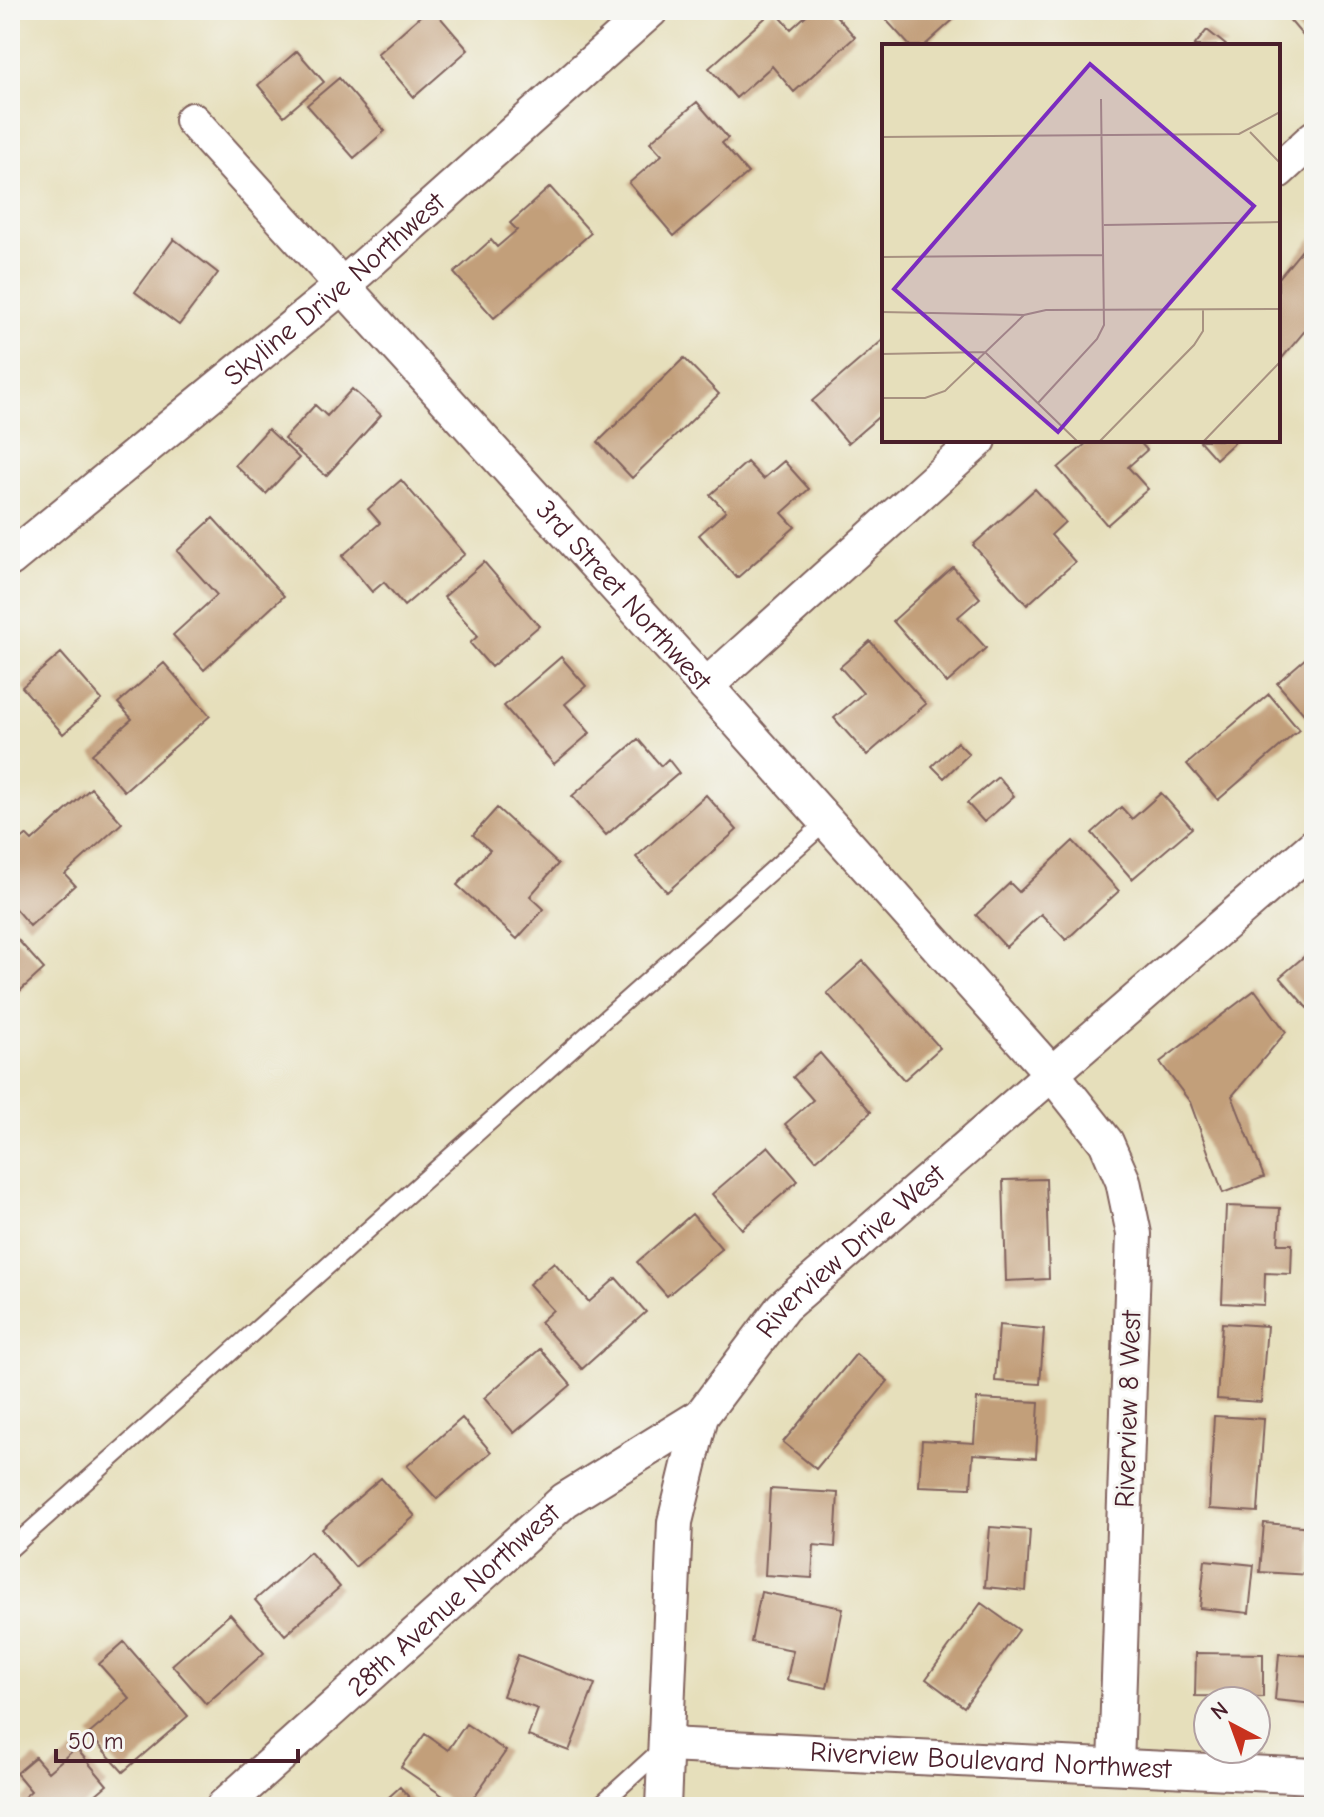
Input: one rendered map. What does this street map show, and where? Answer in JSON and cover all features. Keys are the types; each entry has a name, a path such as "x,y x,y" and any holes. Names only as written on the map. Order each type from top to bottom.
{"street":[{"name":"Skyline Drive Northwest","path":"10,559 341,287 651,10"},
{"name":"3rd Street Northwest","path":"192,120 706,686 1053,1075"},
{"path":"1280,169 1314,138"},
{"path":"706,686 977,442"},
{"name":"Riverview Drive West","path":"663,1807 675,1522 701,1416 783,1307 1314,846"},
{"name":"Riverview 8 West","path":"1053,1075 1106,1142 1123,1181 1134,1234 1116,1766"},
{"name":"28th Avenue Northwest","path":"223,1807 565,1500 701,1416"},
{"name":"Riverview Boulevard Northwest","path":"667,1745 1314,1776"}],"lane":[{"path":"10,1549 827,821"},
{"path":"598,1807 667,1745"}],"building":[{"path":"427,10 434,10 468,50 414,97 377,54"},
{"path":"774,10 791,29 812,10 831,10 855,37 794,92 772,66 736,98 709,68"},
{"path":"877,10 964,10 926,44 908,44"},
{"path":"1281,10 1314,10 1314,28 1304,37"},
{"path":"1207,30 1224,44 1196,44"},
{"path":"297,51 324,82 284,116 258,85"},
{"path":"339,78 385,131 354,158 307,105"},
{"path":"697,102 728,138 722,143 748,173 674,236 629,183 662,155 650,142"},
{"path":"550,187 591,233 494,318 454,273 491,240 497,247 517,230 510,223"},
{"path":"1312,238 1314,320 1280,361 1280,277"},
{"path":"174,239 218,273 179,325 135,292"},
{"path":"882,341 882,414 848,443 812,401"},
{"path":"684,358 719,394 632,478 598,442"},
{"path":"352,389 381,415 326,476 284,439 315,405 327,416"},
{"path":"268,429 299,458 266,494 235,465"},
{"path":"1088,442 1140,442 1147,450 1128,467 1148,489 1107,525 1058,468"},
{"path":"1201,442 1235,442 1216,459"},
{"path":"784,461 809,489 782,513 795,527 737,578 699,535 726,511 710,495 747,462 763,479"},
{"path":"401,480 465,554 404,606 384,582 372,592 342,556 380,523 368,509"},
{"path":"1035,489 1065,522 1051,535 1075,562 1027,605 973,545"},
{"path":"213,518 284,596 204,670 173,635 217,595 177,551"},
{"path":"484,562 539,626 491,667 470,643 478,636 444,597"},
{"path":"953,567 980,598 958,617 986,648 947,683 893,621"},
{"path":"870,641 926,704 867,755 834,718 863,693 840,667"},
{"path":"1314,651 1314,718 1310,721 1277,683"},
{"path":"61,653 102,700 63,734 22,687"},
{"path":"561,657 586,686 565,704 590,733 554,764 504,706"},
{"path":"164,663 210,716 124,791 92,754 132,719 118,703"},
{"path":"1269,694 1299,730 1218,800 1187,764"},
{"path":"638,739 661,766 668,759 679,773 606,835 572,796"},
{"path":"957,742 969,754 944,778 932,766"},
{"path":"998,777 1014,796 984,822 967,803"},
{"path":"91,788 122,823 65,874 75,885 30,926 10,903 10,849 26,835 32,841"},
{"path":"1161,793 1192,828 1132,879 1092,833 1121,807 1132,819"},
{"path":"706,795 737,830 667,892 636,857"},
{"path":"497,808 558,864 530,896 544,909 517,939 457,885 490,850 473,835"},
{"path":"1073,841 1119,891 1066,940 1041,914 1006,947 976,915 1010,883 1019,892"},
{"path":"10,931 44,969 10,1000"},
{"path":"1314,948 1314,1002 1307,1008 1280,977"},
{"path":"863,961 940,1048 904,1080 827,993"},
{"path":"1255,990 1286,1032 1232,1096 1264,1177 1223,1193 1190,1102 1160,1062"},
{"path":"820,1053 871,1112 816,1160 785,1124 813,1100 793,1077"},
{"path":"768,1146 798,1181 742,1229 712,1194"},
{"path":"1046,1179 1049,1279 1006,1281 1003,1180"},
{"path":"1226,1206 1280,1208 1278,1244 1292,1244 1291,1274 1265,1273 1264,1305 1222,1303"},
{"path":"692,1214 722,1249 667,1296 637,1262"},
{"path":"554,1262 589,1302 616,1278 646,1312 582,1369 540,1322 553,1310 529,1284"},
{"path":"1222,1323 1267,1326 1261,1402 1217,1399"},
{"path":"999,1325 1044,1329 1040,1384 995,1381"},
{"path":"540,1349 571,1385 514,1433 484,1398"},
{"path":"856,1354 888,1381 816,1469 783,1442"},
{"path":"977,1399 1039,1402 1036,1458 973,1454 971,1488 919,1486 922,1440 974,1443"},
{"path":"1214,1416 1264,1419 1258,1512 1209,1509"},
{"path":"462,1418 491,1452 437,1499 407,1466"},
{"path":"381,1478 415,1516 355,1567 322,1529"},
{"path":"770,1489 838,1493 835,1547 814,1545 812,1578 765,1575"},
{"path":"1264,1523 1314,1527 1310,1575 1260,1572"},
{"path":"990,1527 1030,1530 1026,1591 985,1587"},
{"path":"310,1552 340,1587 285,1635 255,1600"},
{"path":"1205,1560 1254,1565 1249,1613 1200,1608"},
{"path":"761,1592 843,1608 827,1688 787,1680 793,1650 751,1642"},
{"path":"981,1603 1019,1630 964,1707 926,1679"},
{"path":"230,1614 264,1653 206,1704 172,1665"},
{"path":"124,1642 188,1716 123,1772 89,1734 130,1699 99,1664"},
{"path":"1196,1653 1263,1654 1263,1685 1195,1685"},
{"path":"1279,1654 1314,1656 1314,1704 1275,1700"},
{"path":"518,1655 595,1684 569,1751 528,1736 538,1709 503,1696"},
{"path":"466,1724 506,1751 467,1807 459,1807 401,1767 425,1734 448,1750"},
{"path":"76,1748 107,1785 81,1807 27,1807 21,1800 31,1791 16,1773 35,1757 48,1772"},
{"path":"400,1787 418,1807 378,1807"}]}
